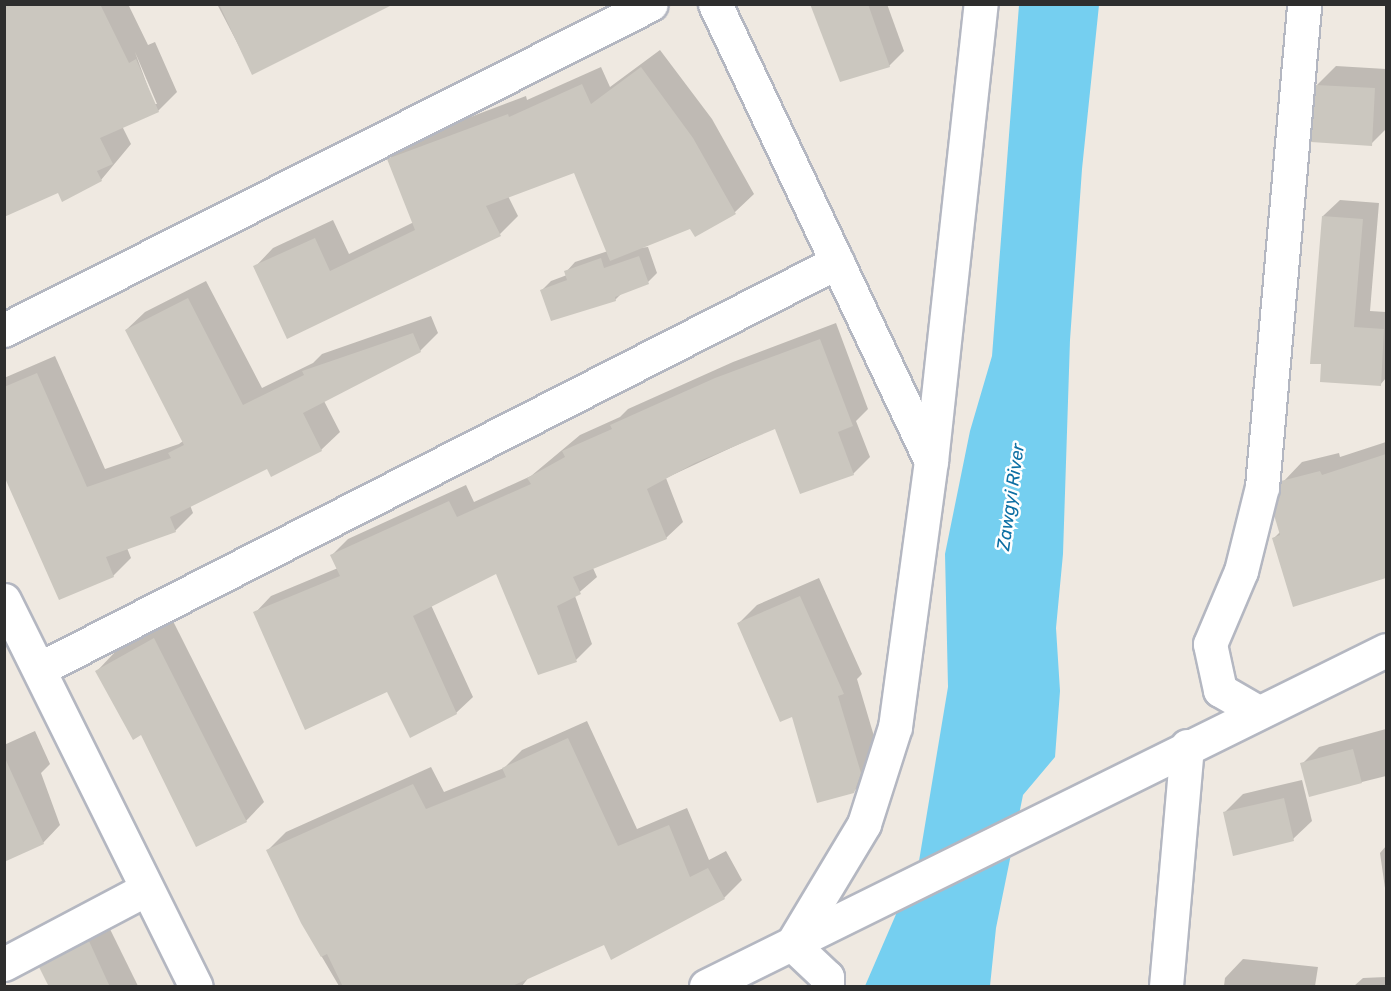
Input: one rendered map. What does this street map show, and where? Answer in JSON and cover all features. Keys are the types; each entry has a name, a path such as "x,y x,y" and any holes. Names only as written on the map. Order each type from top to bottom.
{"street":[{"path":"4,330 651,4"},
{"path":"715,4 931,461"},
{"path":"792,944 864,824 895,727 931,461 981,4"},
{"path":"1258,712 1220,690 1210,644 1241,571 1262,487 1304,4"},
{"path":"39,669 837,262"},
{"path":"4,600 196,987"},
{"path":"706,987 1187,746 1386,650"},
{"path":"1166,987 1187,746"},
{"path":"4,963 146,889"},
{"path":"792,944 827,977 827,987"}],"water":[{"name":"Zawgyi River","path":"1019,5 1099,5 1082,169 1070,340 1063,554 1056,628 1060,691 1055,757 1023,795 996,928 990,986 865,986 919,861 948,687 945,554 970,431 992,356"}],"building":[{"path":"4,4 100,4 129,63 136,59 159,112 100,138 113,164 97,171 102,181 62,202 58,193 4,217"},
{"path":"219,4 394,4 252,75"},
{"path":"810,4 868,4 890,67 840,82"},
{"path":"641,67 693,138 736,214 695,237 690,229 610,261 574,173 486,206 501,236 287,339 253,266 315,238 330,271 415,230 387,159 508,114 509,117 582,84 591,104"},
{"path":"1316,85 1375,88 1372,146 1311,142"},
{"path":"1322,216 1363,219 1354,327 1384,329 1381,386 1320,382 1321,364 1310,364"},
{"path":"639,256 649,284 615,297 616,301 551,321 540,290 567,280 564,271 601,258 604,268"},
{"path":"188,298 243,405 304,375 302,371 413,333 421,352 303,413 322,451 271,477 267,469 170,517 176,532 106,557 114,577 59,600 4,476 4,387 37,373 87,487 171,458 168,453 184,445 125,330"},
{"path":"820,339 853,426 838,432 854,475 800,494 775,429 695,463 647,489 667,539 573,577 581,594 557,606 577,662 538,675 496,574 413,616 457,714 410,738 387,692 305,730 253,612 340,576 330,555 449,501 457,517 531,484 527,478 565,457 562,451 612,429 610,425 715,378"},
{"path":"1386,454 1386,578 1293,607 1272,538 1280,535 1274,515 1281,481 1320,471 1322,475"},
{"path":"800,596 844,694 838,696 861,773 854,793 817,803 792,717 780,722 737,623"},
{"path":"154,638 247,822 196,847 141,735 133,740 95,671"},
{"path":"568,738 618,846 669,825 690,877 708,868 725,899 611,960 604,945 510,987 343,987 327,954 321,957 301,923 266,850 413,784 426,809 506,777 502,768"},
{"path":"1353,749 1362,783 1309,797 1300,763"},
{"path":"4,756 44,844 4,862"},
{"path":"1284,798 1294,841 1233,856 1223,812"},
{"path":"89,941 110,987 49,987 39,967"}]}
